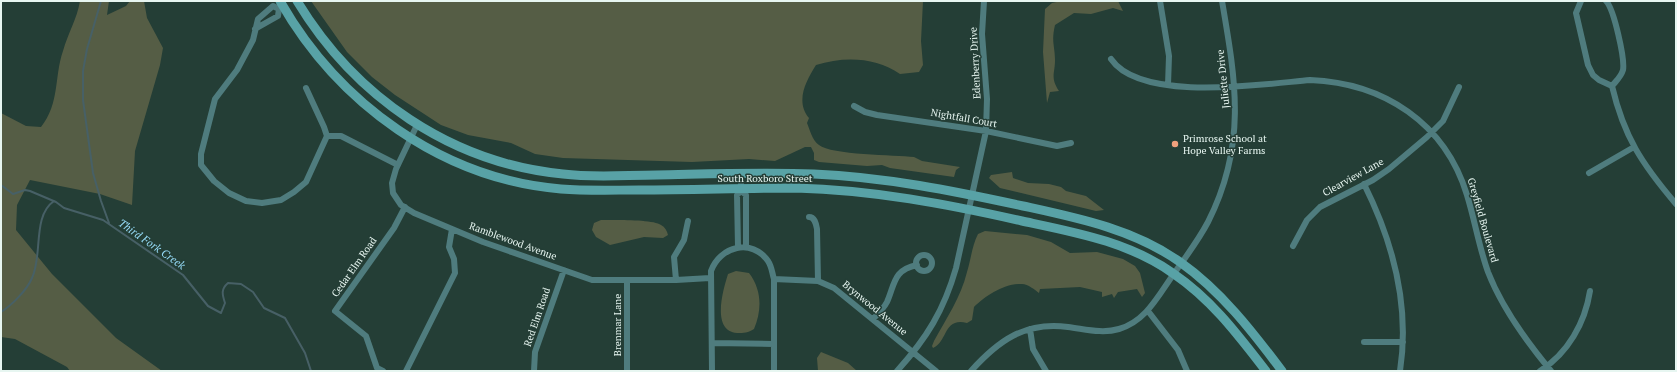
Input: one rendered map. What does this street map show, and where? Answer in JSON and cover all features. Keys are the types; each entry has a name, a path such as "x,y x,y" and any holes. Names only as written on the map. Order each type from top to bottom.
{"street":[{"name":"South Roxboro Street","path":"297,1 328,46 355,76 394,109 441,139 482,156 535,171 592,176 816,174 875,178 972,194 1091,221 1114,228 1152,244 1182,263 1242,318 1282,371"},
{"name":"Edenberry Drive","path":"897,371 914,352 932,327 950,289 969,209 986,132 987,99 982,34 984,1"},
{"path":"1160,1 1169,56 1168,85"},
{"name":"Juliette Drive","path":"971,371 994,347 1017,333 1030,329 1051,326 1108,331 1129,325 1148,311 1182,263 1208,222 1227,174 1235,135 1235,86 1222,1"},
{"path":"1581,1 1576,13 1588,65 1593,75 1598,80 1612,86"},
{"path":"1606,1 1611,10 1623,64 1619,78 1612,86"},
{"name":"South Roxboro Street","path":"280,5 314,53 328,69 357,98 385,122 410,139 473,169 505,179 545,187 585,191 805,189 860,192 902,197 969,209 1056,228 1117,245 1174,273 1219,312 1266,371"},
{"path":"255,29 278,16 280,5 273,6 258,19 255,29 252,40 237,70 215,99 201,154 200,166 219,185 246,201 262,203 280,200 306,182 327,136 306,88"},
{"name":"Greyfield Boulevard","path":"1111,59 1118,68 1135,77 1168,85 1202,88 1310,80 1344,83 1376,93 1393,101 1420,121 1445,149 1468,196 1481,252 1488,273 1504,307 1549,369"},
{"path":"1612,86 1620,115 1634,148 1653,177 1676,204"},
{"name":"Clearview Lane","path":"1293,246 1307,220 1320,207 1364,184 1394,166 1443,121 1459,87"},
{"name":"Nightfall Court","path":"854,106 865,112 877,115 986,132 1057,146 1071,143"},
{"name":"Ramblewood Avenue","path":"417,125 398,165 392,183 393,193 401,205 452,229 592,280 676,280 710,278"},
{"path":"327,136 341,136 398,165"},
{"path":"1589,173 1634,148"},
{"path":"738,247 737,195 741,190 741,174"},
{"path":"1364,184 1383,225 1394,263 1401,301 1403,342 1400,371"},
{"path":"741,190 746,195 746,247"},
{"name":"Cedar Elm Road","path":"383,371 377,368 366,336 335,311 394,228 405,207"},
{"path":"809,217 813,218 816,222 818,229 818,281"},
{"path":"676,280 674,257 684,240 688,221"},
{"path":"406,371 449,288 455,273 454,259 449,246 452,229"},
{"path":"712,371 710,278 713,266 720,256 728,250 738,247 746,247 764,256 770,265 774,279 774,371"},
{"path":"873,319 884,307 897,277 906,268 917,265"},
{"name":"Red Elm Road","path":"534,371 535,352 564,270"},
{"name":"Brynwood Avenue","path":"774,279 818,281 840,291 936,371"},
{"name":"Brenmar Lane","path":"627,371 628,280"},
{"path":"1540,371 1549,369 1570,344 1579,328 1588,306 1590,291"},
{"path":"1148,311 1178,350 1187,371"},
{"path":"1030,329 1033,349 1046,371"},
{"path":"1364,342 1403,342"},
{"path":"712,343 774,344"}],"green space":[{"path":"80,1 109,1 107,15 126,6 130,1 144,1 147,18 163,48 160,65 135,151 132,205 100,194 30,180 17,205 16,230 52,274 116,338 162,371 70,371 67,367 15,339 1,337 1,113 26,126 41,127 51,109 56,90 60,61 77,14"},
{"path":"311,1 923,1 921,41 923,65 919,72 900,74 881,64 870,61 849,59 816,65 806,84 802,98 805,111 809,118 807,123 813,138 819,145 836,151 914,157 922,161 960,167 956,170 954,177 890,168 882,165 867,166 819,162 814,160 814,153 811,147 805,147 775,161 749,159 692,162 563,158 535,154 511,143 468,135 441,125 395,95 372,77 347,52"},
{"path":"1061,1 1118,1 1123,11 1113,8 1091,14 1074,13 1055,25 1053,36 1055,60 1054,79 1059,91 1050,92 1047,103 1043,52 1045,9 1052,3"},
{"path":"1012,172 1013,178 1028,183 1049,184 1061,187 1066,191 1086,196 1104,210 1096,211 1000,188 989,178 991,175"},
{"path":"601,220 632,220 657,223 664,227 668,235 663,238 644,237 610,245 596,237 592,230 594,223"},
{"path":"985,231 1027,235 1051,242 1070,253 1097,252 1123,259 1135,266 1140,273 1145,293 1142,297 1137,289 1118,292 1114,298 1112,294 1102,297 1102,292 1080,287 1040,289 1039,293 1024,284 1016,284 996,291 979,303 974,307 972,320 967,323 959,322 954,324 950,327 938,345 933,348 932,346 934,341 953,308 961,290 978,234"},
{"path":"736,271 749,273 756,286 759,300 757,322 754,329 744,333 729,331 721,318 722,299 728,274"},
{"path":"821,352 848,363 857,371 818,371 817,358"}],"waterway":[{"path":"101,1 87,49 83,71 83,100 93,173 109,223"},
{"name":"Third Fork Creek","path":"1,185 13,194 25,190 30,191 56,202 64,208 103,220 183,275 208,306 221,313 225,303 223,294 224,287 228,283 241,284 253,292 264,308 285,318 305,353 311,371"},
{"path":"1,312 19,297 32,278 37,258 40,226 47,208 54,201"}],"place":[{"name":"Primrose School at Hope Valley Farms","path":"1175,144"}]}
